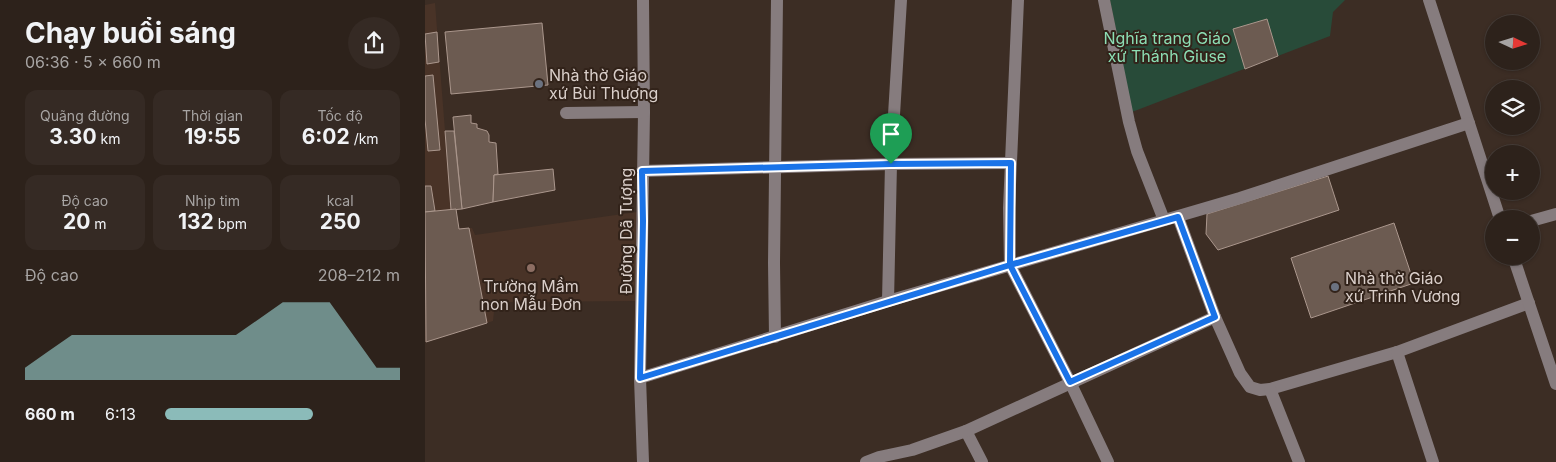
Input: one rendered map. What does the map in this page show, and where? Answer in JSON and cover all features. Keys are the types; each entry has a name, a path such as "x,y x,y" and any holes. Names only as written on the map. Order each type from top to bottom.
{"street":[{"name":"Đường Dã Tượng","path":"643,0 644,112 640,378 643,462"},
{"path":"775,337 777,0"},
{"path":"888,302 891,164 901,0"},
{"path":"1018,0 1011,163 1010,265 1070,382 1108,462"},
{"path":"1104,0 1129,122 1137,151 1164,220"},
{"path":"1429,0 1497,210"},
{"path":"566,113 644,112"},
{"path":"640,378 1010,265 1178,217 1469,124"},
{"path":"642,171 891,164 1011,163"},
{"path":"1540,218 1556,214"},
{"path":"1178,217 1215,317 1240,373 1250,387 1260,390 1270,389 1397,352 1529,303"},
{"path":"1516,265 1556,384"},
{"path":"866,462 911,450 966,431 1215,317"},
{"path":"1397,352 1433,462"},
{"path":"1270,389 1299,462"},
{"path":"966,431 982,462"}],"shaded area":[{"name":"Trường Mầm non Mẫu Đơn","path":"435,3 445,131 454,131 462,209 456,209 459,229 472,228 475,235 637,212 635,301 495,302 493,321 425,342 425,5"}],"green space":[{"name":"Nghĩa trang Giáo xứ Thánh Giuse","path":"1110,0 1345,0 1333,12 1330,36 1132,112"}],"building":[{"path":"1267,19 1278,56 1245,69 1233,29"},
{"path":"542,23 548,85 451,94 445,32"},
{"path":"437,32 439,62 427,64 425,34"},
{"path":"433,75 440,150 428,151 425,119 425,76"},
{"path":"471,115 471,123 477,124 477,128 487,131 489,142 496,143 498,174 494,175 493,202 462,209 453,117"},
{"path":"445,131 454,131 462,209 451,210"},
{"path":"553,169 555,190 493,202 494,175"},
{"path":"1328,176 1339,210 1218,250 1206,234 1207,214"},
{"path":"425,186 431,186 435,211 425,212"},
{"path":"456,209 459,229 469,228 487,323 426,342 425,212"},
{"path":"1394,223 1414,283 1311,318 1291,258"}],"place":[{"name":"Nhà thờ Giáo xứ Bùi Thượng","path":"539,84"},
{"name":"Trường Mầm non Mẫu Đơn","path":"531,268"},
{"name":"Nhà thờ Giáo xứ Trinh Vương","path":"1335,287"}],"route":[{"path":"891,164 642,171 640,378 1010,265 1070,382 1215,317 1178,217 1010,265 1009,208 1011,163 891,164"}]}
